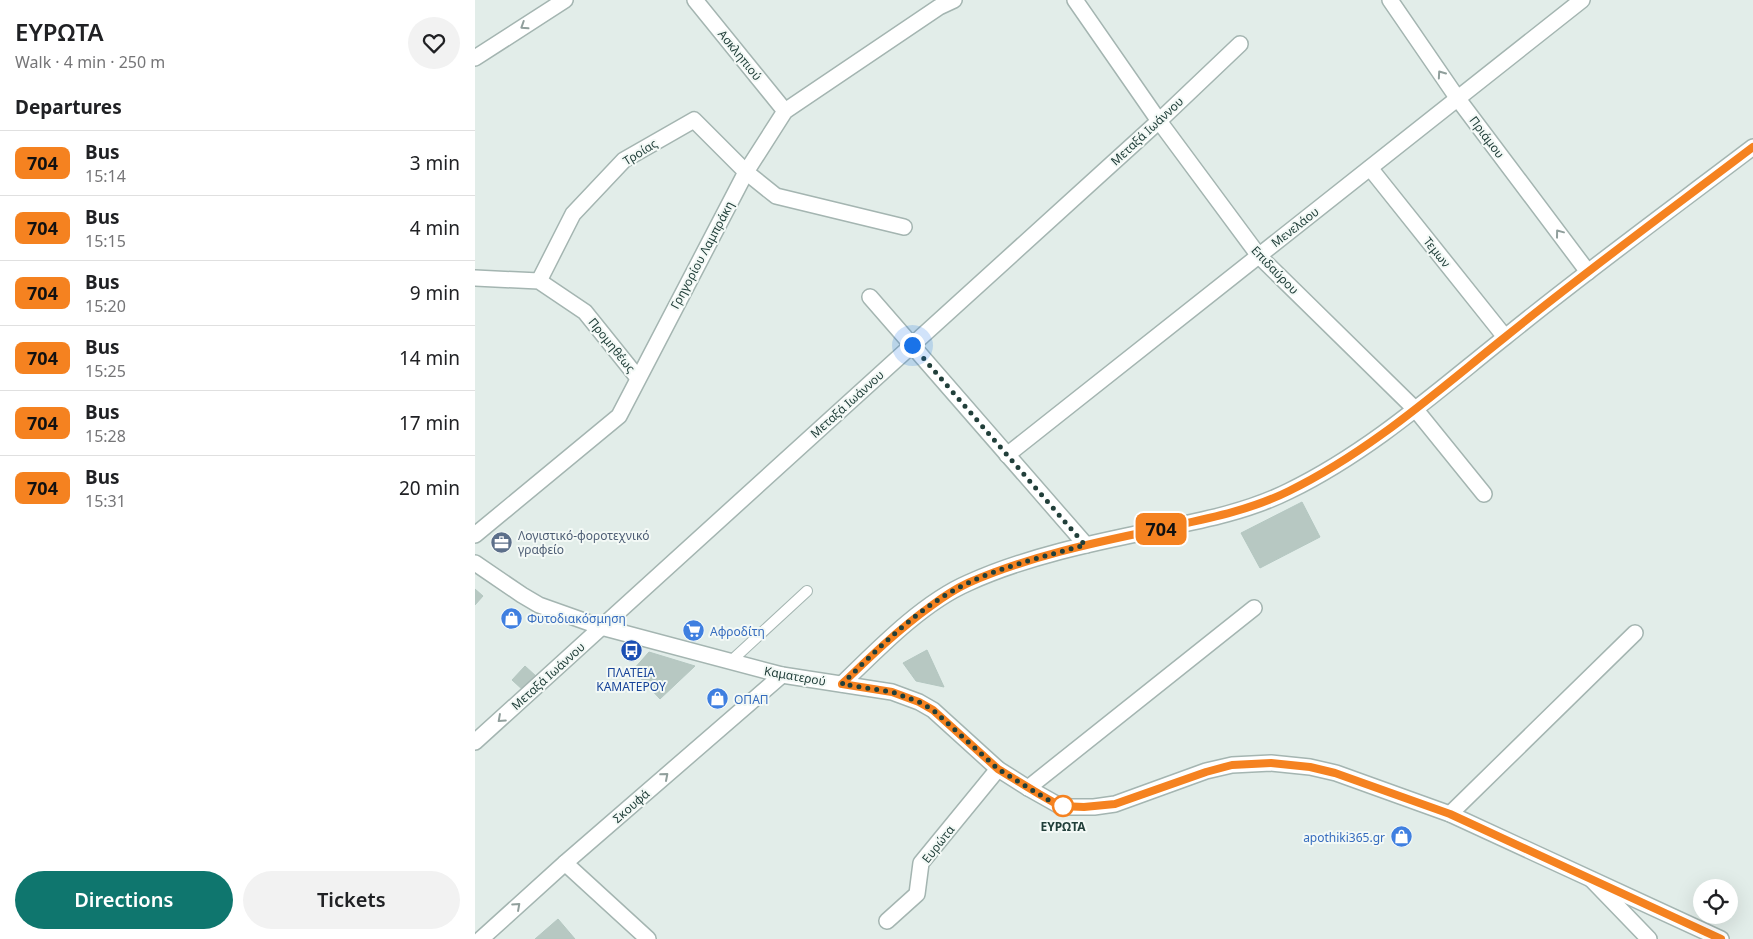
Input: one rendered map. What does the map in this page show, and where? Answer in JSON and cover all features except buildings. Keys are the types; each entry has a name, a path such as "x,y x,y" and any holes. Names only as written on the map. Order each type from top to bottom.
{"street":[{"path":"475,58 565,0"},
{"name":"Ασκληπιού","path":"695,0 785,111"},
{"name":"Γρηγορίου Λαμπράκη","path":"475,534 619,416 746,172 785,111 936,3 954,0"},
{"name":"Επιδαύρου","path":"1075,0 1159,121 1259,256 1416,410 1484,494"},
{"name":"Πριάμου","path":"1390,0 1458,98 1589,272"},
{"name":"Μενελάου","path":"1007,455 1582,0"},
{"name":"Μεταξά Ιωάννου","path":"475,742 1159,121 1240,44"},
{"name":"Τροίας","path":"539,282 573,214 624,160 694,120 746,172"},
{"name":"Καματερού","path":"475,563 521,595 539,605 601,628 782,675 842,684 893,635 954,590 967,583 1014,566 1085,545 1224,515 1287,492 1356,452 1416,410 1505,337 1753,147"},
{"name":"Τεμων","path":"1370,168 1505,337"},
{"path":"746,172 776,196 904,227"},
{"name":"Προμηθέως","path":"475,278 539,282 585,312 638,378"},
{"path":"870,297 1085,545"},
{"path":"1028,788 1254,608"},
{"path":"1450,814 1635,633"},
{"name":"Σκουφά","path":"481,939 565,863 782,675"},
{"path":"842,684 892,692 919,702 933,710 998,769 1060,806 1100,806 1129,800 1206,772 1232,765 1271,763 1310,767 1335,773 1450,814 1721,939"},
{"name":"Ευρώτα","path":"887,921 917,894 921,864 998,769"},
{"path":"565,863 648,939"},
{"path":"1591,878 1649,939"}],"lane":[{"path":"729,662 807,591"}],"bus line":[{"name":"704","path":"1721,939 1450,814 1335,773 1310,767 1271,763 1232,765 1206,772 1115,804 1084,807 1060,806 998,769 933,710 919,702 892,692 842,684 893,635 947,594 967,583 1014,566 1085,545 1224,515 1287,492 1313,478 1362,448 1416,410 1575,282 1753,147"}],"place":[{"name":"Λογιστικό-φοροτεχνικό γραφείο","path":"502,542"},
{"name":"Φυτοδιακόσμηση","path":"511,618"},
{"name":"Αφροδίτη","path":"694,631"},
{"name":"ΠΛΑΤΕΙΑ ΚΑΜΑΤΕΡΟΥ","path":"631,651"},
{"name":"ΟΠΑΠ","path":"718,699"},
{"name":"ΕΥΡΩΤΑ","path":"1063,806"},
{"name":"apothiki365.gr","path":"1401,837"}],"route":[{"path":"912,345 1085,545 1014,566 967,583 947,594 893,635 842,684 892,692 919,702 933,710 998,769 1050,801 1063,806"}]}
